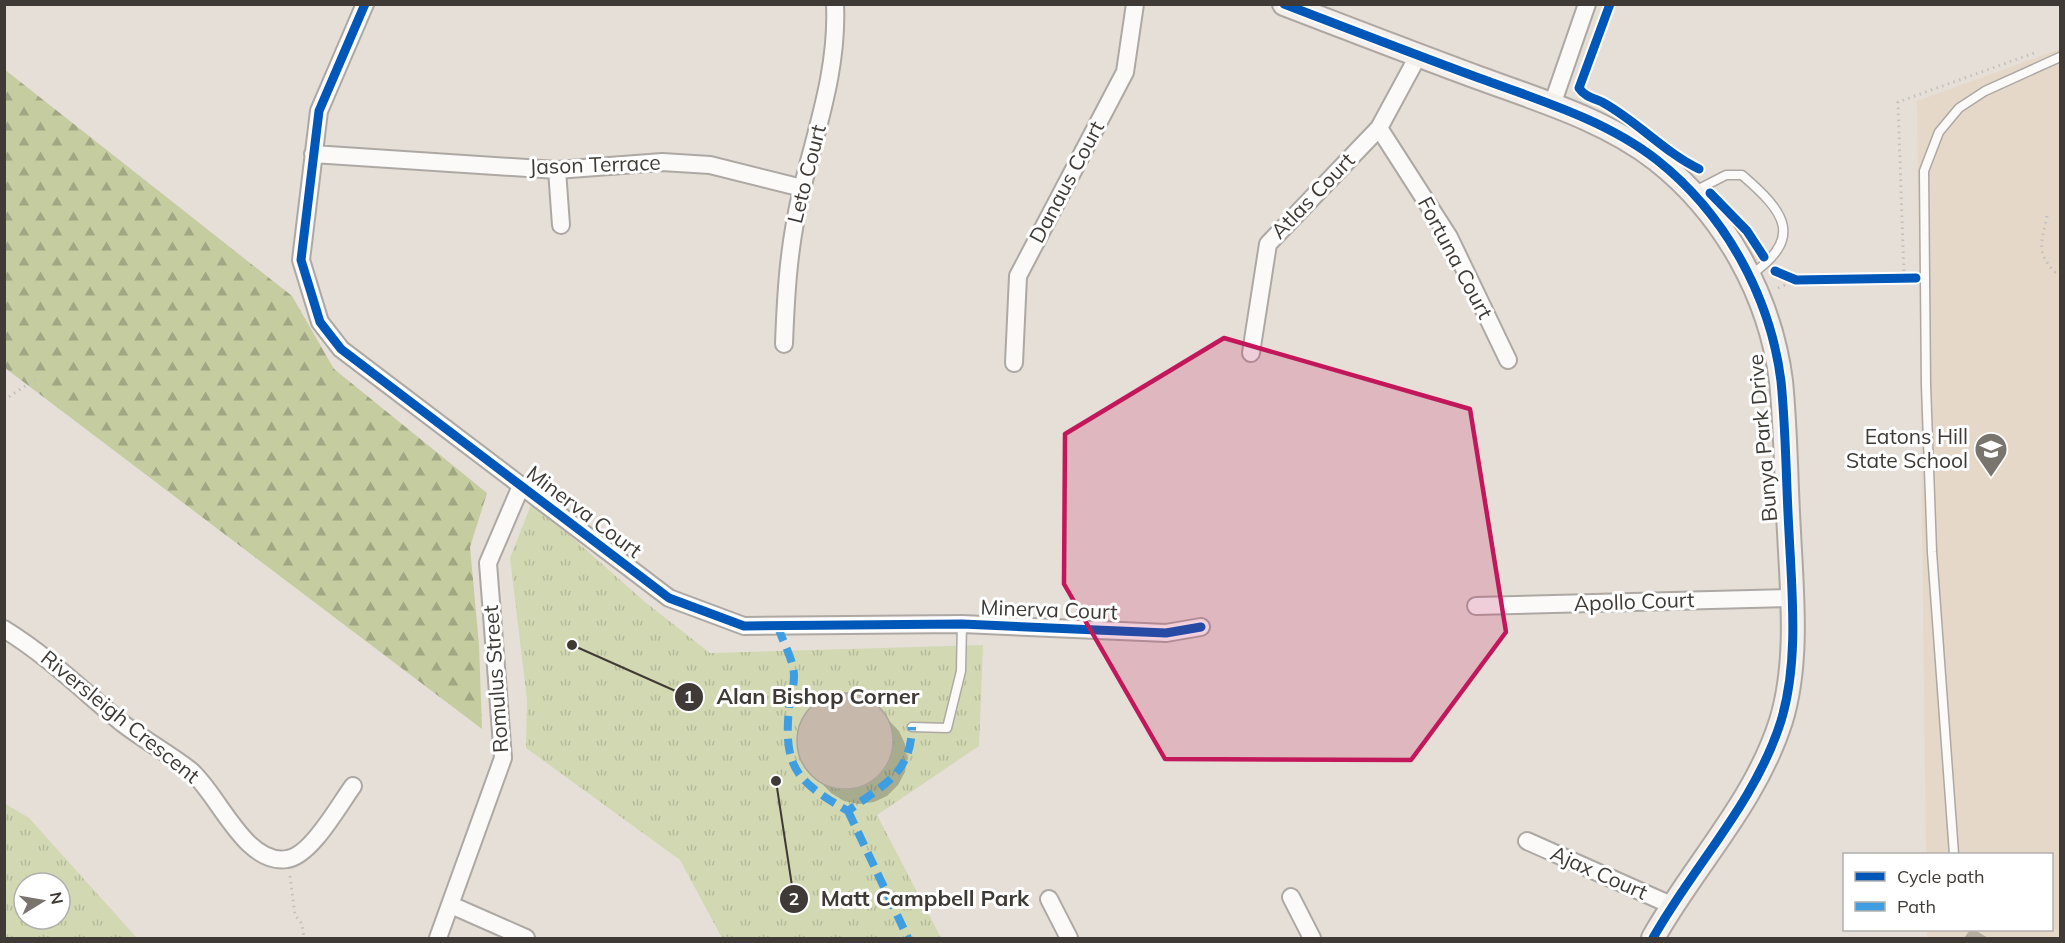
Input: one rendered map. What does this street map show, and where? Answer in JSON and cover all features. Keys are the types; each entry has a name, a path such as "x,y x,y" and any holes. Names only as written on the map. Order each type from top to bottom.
{"street":[{"name":"Minerva Court","path":"365,4 319,111 301,260 320,322 342,349 669,598 744,626 962,624 1167,633 1201,627"},
{"name":"Leto Court","path":"784,344 786,268 802,188 834,63 835,4"},
{"name":"Danaus Court","path":"1014,363 1018,276 1125,72 1135,4"},
{"name":"Bunya Park Drive","path":"1284,4 1552,105 1630,143 1654,158 1693,192 1735,248 1766,319 1781,381 1792,598 1791,670 1781,719 1766,759 1730,824 1671,905 1653,939"},
{"path":"1552,105 1587,4"},
{"name":"Atlas Court","path":"1251,353 1268,244 1379,128 1418,56"},
{"name":"Fortuna Court","path":"1379,128 1449,237 1508,360"},
{"name":"Jason Terrace","path":"313,154 557,170 662,162 710,165 802,188"},
{"path":"557,170 561,225"},
{"name":"Romulus Street","path":"438,939 503,758 489,563 520,486"},
{"name":"Apollo Court","path":"1476,606 1792,598"},
{"name":"Riversleigh Crescent","path":"4,629 38,650 123,724 191,771 250,846 266,856 286,860"},
{"path":"286,860 299,855 310,846 353,786"},
{"name":"Ajax Court","path":"1527,841 1671,905"},
{"path":"1292,897 1312,939"},
{"path":"1049,899 1069,939"},
{"path":"450,905 526,939"}],"lane":[{"path":"1954,853 1932,552 1926,384 1924,171 1939,132 1959,108 1994,87 2061,57"},
{"path":"1693,192 1726,175 1742,175 1764,194 1782,219 1785,236 1779,250 1768,263 1749,276"},
{"path":"912,727 947,728 961,670 962,624"}],"path":[{"path":"1593,98 1584,94 1579,88 1610,4"},
{"path":"2047,216 2041,252 2045,262 2055,272 2053,275"},
{"path":"1775,271 1796,280"},
{"path":"1778,288 1796,280 1916,278"},
{"path":"4,400 39,377"},
{"path":"286,860 292,882 295,915 302,924 304,939"}],"highlighted area":[{"path":"1224,338 1470,409 1506,632 1411,760 1165,759 1064,584 1065,434"}],"shaded area":[{"name":"Eatons Hill State School","path":"2060,49 2060,938 1927,938 1927,931 2053,931 2053,853 1926,853 1917,101"}],"green space":[{"path":"4,69 292,296 334,369 487,493 470,547 479,645 482,729 5,368"},
{"path":"532,502 645,602 710,653 983,645 979,746 877,815 941,938 722,938 680,860 526,748 527,700 510,558"},
{"path":"4,803 29,818 137,938 5,938"}],"building":[{"path":"845,693 863,697 879,707 889,723 893,741 889,759 879,775 863,785 845,789 827,785 811,775 801,759 797,741 801,723 811,707 827,697"}],"marked path":[{"path":"778,627 794,670 788,729 792,760 806,782 817,791 848,811 883,786 900,768 906,757 912,727"},
{"path":"848,811 908,938"}],"cycle path":[{"path":"365,4 319,111 301,260 320,322 341,349 669,598 744,626 962,624 1166,633 1201,627"},
{"path":"1284,4 1548,103 1616,133 1657,160 1703,205 1723,231 1755,287 1775,349 1781,381 1793,603 1792,652 1787,698 1770,751 1756,779 1653,938"},
{"path":"1610,4 1579,88 1627,118 1674,154 1699,169"},
{"path":"1710,193 1747,231 1764,257"},
{"path":"1775,271 1796,280 1916,278"}],"place":[{"name":"Eatons Hill State School","path":"1991,478"},
{"name":"Alan Bishop Corner","path":"572,645"},
{"name":"Matt Campbell Park","path":"776,781"}]}
